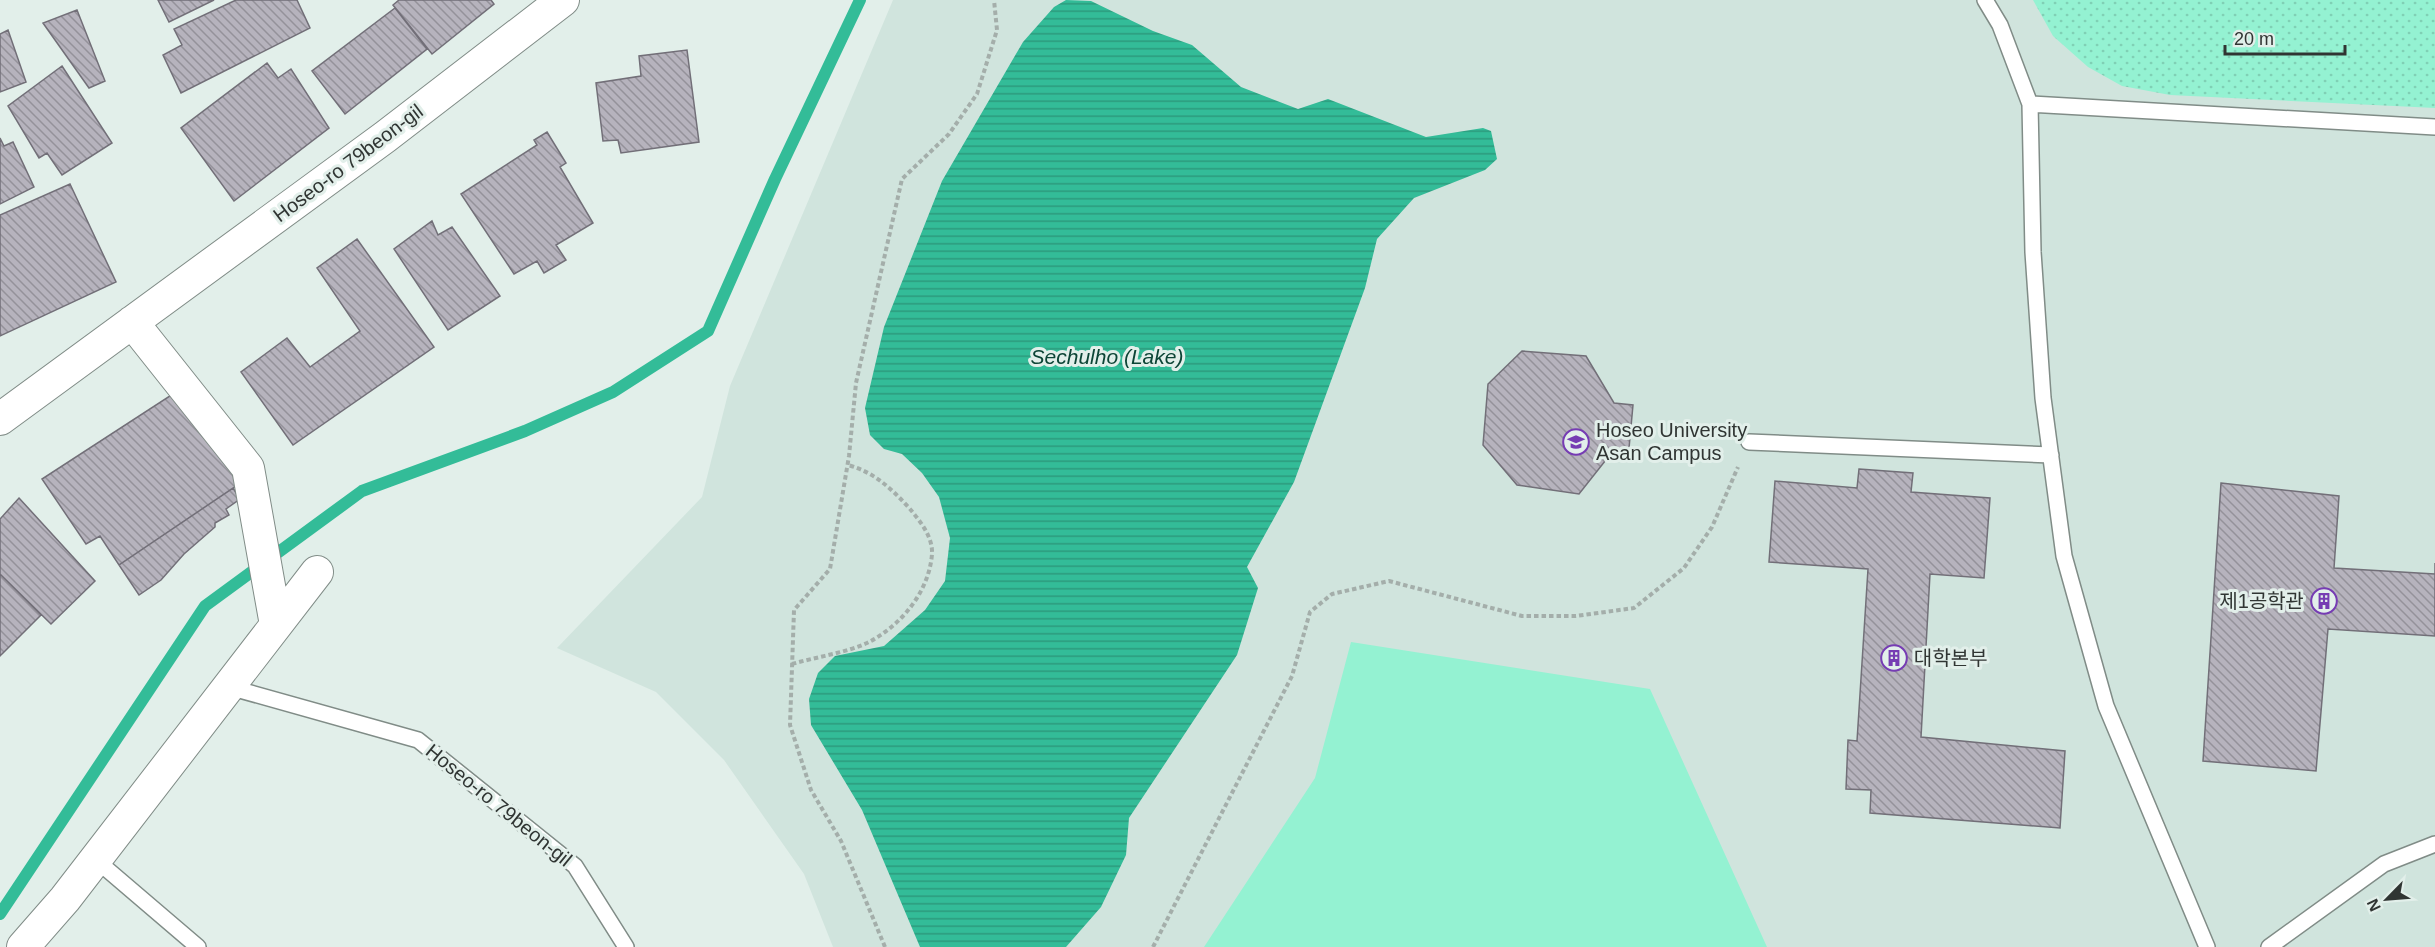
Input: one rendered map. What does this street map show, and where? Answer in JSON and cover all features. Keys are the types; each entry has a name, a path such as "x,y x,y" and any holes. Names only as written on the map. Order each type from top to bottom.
{"street":[{"name":"Hoseo-ro 79beon-gil","path":"0,419 385,137 563,0"},
{"path":"132,322 248,468 274,615"},
{"path":"23,947 229,687 274,615 317,572"}],"lane":[{"path":"1985,0 2000,25 2030,104 2033,252 2043,398 2064,556 2106,706 2207,947"},
{"path":"2030,104 2435,126"},
{"path":"1749,442 2051,455"},
{"name":"Hoseo-ro 79beon-gil","path":"229,687 418,740 575,866 626,947"},
{"path":"2269,947 2384,864 2435,844"},
{"path":"95,859 198,947"}],"path":[{"path":"885,947 841,841 811,790 790,725 794,610 830,569 848,465 856,382 902,179 949,134 977,94 997,30 994,0"},
{"path":"1153,947 1293,676 1310,612 1332,594 1389,581 1522,616 1576,615 1634,608 1683,568 1712,527 1749,442"},
{"path":"792,664 867,643 896,624 921,593 932,552 924,525 895,492 865,469 848,465"}],"shaded area":[{"name":"Hoseo University Asan Campus","path":"893,0 2435,0 2435,947 833,947 804,874 724,760 656,692 557,648 702,497 730,386"},
{"path":"2033,0 2435,0 2435,108 2170,95 2122,86 2088,67 2053,36"},
{"path":"1351,642 1650,689 1767,947 1204,947 1315,778"}],"water":[{"name":"Sechulho (Lake)","path":"1066,0 1091,1 1153,31 1192,45 1241,87 1298,109 1328,99 1426,137 1483,128 1491,131 1497,159 1485,170 1414,198 1377,239 1365,288 1294,482 1247,567 1258,588 1237,655 1129,818 1126,855 1101,907 1066,947 920,947 862,810 811,725 809,699 818,673 835,656 884,646 925,610 945,581 950,538 939,497 922,473 902,454 884,449 870,435 865,408 884,327 942,181 1023,42 1054,7"}],"building":[{"path":"158,0 214,0 169,22"},
{"path":"236,0 297,0 310,28 181,93 163,55 182,45 174,29"},
{"path":"399,0 491,0 494,4 432,54 393,5"},
{"path":"395,8 427,49 345,114 312,71"},
{"path":"77,10 105,81 89,88 43,23"},
{"path":"8,30 26,82 0,92 0,34"},
{"path":"687,50 699,142 621,153 618,140 603,141 596,83 641,76 639,56"},
{"path":"267,63 278,78 291,69 329,128 234,201 181,128"},
{"path":"62,66 112,143 62,175 47,153 39,158 8,106"},
{"path":"547,132 566,163 560,167 593,223 556,245 566,260 544,273 537,261 514,274 461,194 537,145 534,140"},
{"path":"0,138 4,146 13,142 34,187 0,204"},
{"path":"70,184 116,282 0,336 0,215"},
{"path":"432,221 438,235 452,227 500,296 448,330 394,249"},
{"path":"357,239 434,347 293,445 241,372 287,338 310,367 360,331 317,268"},
{"path":"1522,351 1586,356 1614,403 1633,405 1628,459 1609,456 1579,494 1517,485 1483,445 1488,384"},
{"path":"179,390 242,482 119,565 100,536 86,544 42,479"},
{"name":"대학본부","path":"1859,469 1913,473 1911,492 1990,498 1984,578 1930,574 1921,737 2065,751 2060,828 1870,813 1871,790 1846,789 1848,740 1857,741 1868,569 1769,562 1775,481 1857,488"},
{"name":"제1공학관","path":"2221,483 2339,496 2334,568 2435,574 2435,636 2328,629 2316,771 2203,761"},
{"path":"233,488 240,499 226,509 229,515 215,523 215,527 184,554 161,580 139,595 119,565"},
{"path":"19,498 95,581 51,624 0,574 0,519"},
{"path":"0,574 41,615 0,656"}],"waterway":[{"path":"0,914 205,606 362,491 525,431 613,392 708,331 775,179 860,0"}],"place":[{"name":"Hoseo University Asan Campus","path":"1576,442"},
{"name":"제1공학관","path":"2324,601"},
{"name":"대학본부","path":"1894,658"}]}
